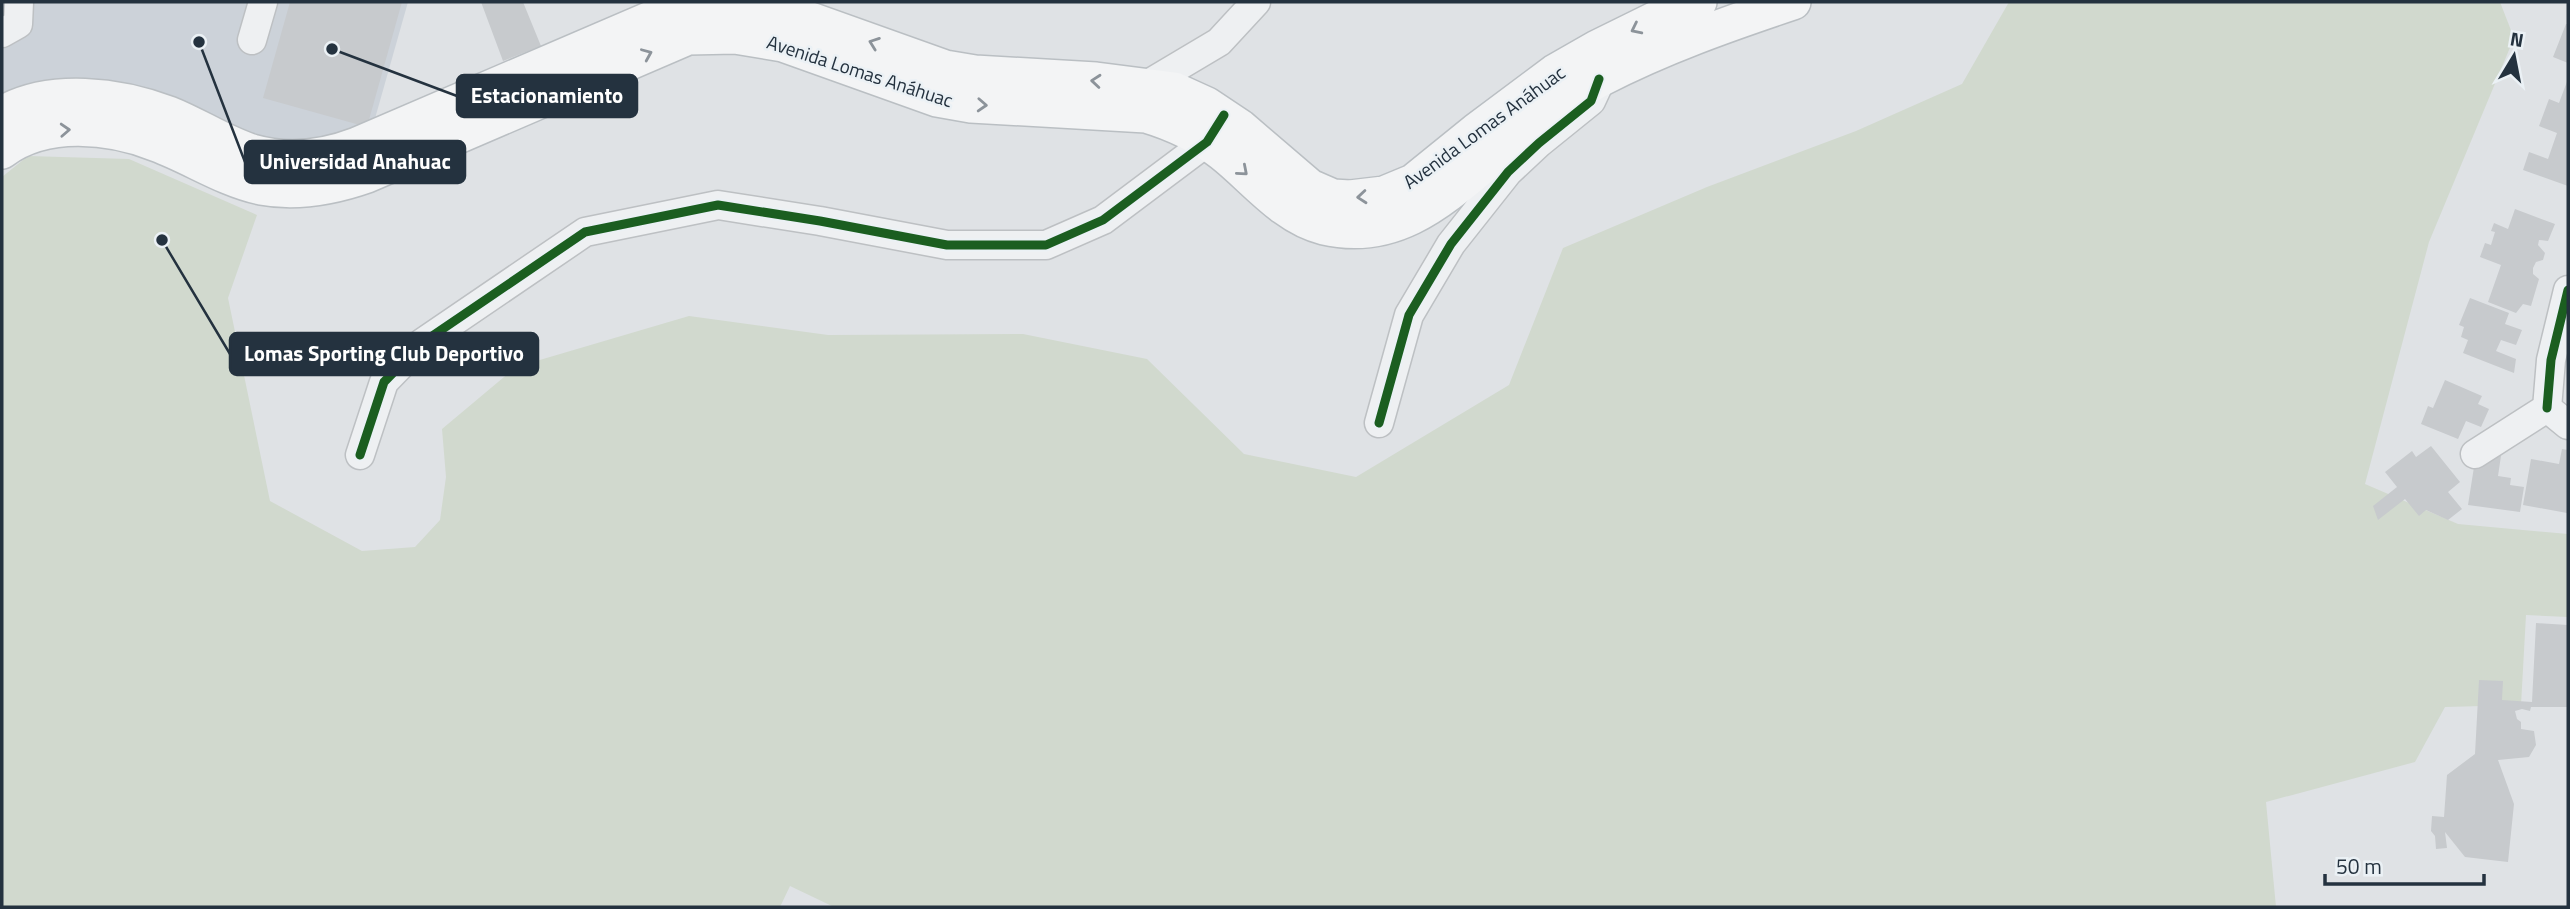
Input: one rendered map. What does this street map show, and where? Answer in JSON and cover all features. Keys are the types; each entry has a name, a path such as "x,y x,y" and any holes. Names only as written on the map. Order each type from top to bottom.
{"main road":[{"name":"Avenida Lomas Anáhuac","path":"1215,129 1322,194 1350,198 1384,194 1406,186 1426,174 1476,131 1555,72 1610,41 1699,2"},
{"name":"Avenida Lomas Anáhuac","path":"2,151 18,140 39,132 62,129 111,131 158,144 244,183 284,189 326,187 367,175 688,37 709,35 760,38 783,44 948,101 971,105 1146,101 1174,90 1215,129 1293,215 1328,228 1370,229 1409,219 1435,205 1532,126 1599,79 1671,46 1793,2"},
{"name":"Avenida Lomas Anáhuac","path":"2,114 33,102 60,98 116,100 169,115 252,152 286,158 322,156 357,145 681,6 709,4 737,4 791,13 945,68 975,73 1096,80 1146,101"}],"street":[{"path":"2,33 19,24 19,2"},
{"path":"253,40 263,2"},
{"path":"1146,101 1219,42 1256,2"},
{"path":"1379,423 1409,315 1451,244 1508,172 1591,101 1599,79"},
{"path":"360,455 384,382 422,343 585,232 718,205 947,245 1046,245 1103,220 1215,129"},
{"path":"2475,454 2558,417 2551,360 2568,290"}],"shaded area":[{"path":"2,2 408,2 374,122 306,145 2,96"},
{"path":"2009,2 2500,2 2514,38 2429,242 2365,484 2458,524 2568,534 2568,617 2526,615 2521,705 2445,707 2415,762 2266,802 2276,907 834,907 790,886 780,907 2,907 2,177 28,156 129,159 257,215 228,298 270,501 362,551 415,547 440,520 446,477 442,429 516,367 689,316 828,335 1023,334 1147,359 1244,454 1356,477 1509,385 1563,248 1707,187 1856,131 1962,84"}],"building":[{"path":"290,2 402,2 367,127 263,98"},
{"path":"481,2 523,2 541,46 503,61"},
{"path":"2568,24 2568,63 2553,57"},
{"path":"2568,79 2568,186 2523,170 2529,152 2548,159 2557,133 2539,126 2549,99 2559,103"},
{"path":"2515,209 2555,224 2548,241 2539,240 2538,245 2545,253 2543,260 2536,262 2533,268 2533,274 2539,279 2531,306 2523,304 2516,313 2488,302 2501,265 2480,257 2485,243 2491,245 2495,232 2491,231 2494,223 2508,229"},
{"path":"2470,298 2509,313 2505,324 2522,330 2516,345 2501,340 2496,351 2516,359 2514,373 2463,353 2468,340 2461,337 2464,327 2459,325"},
{"path":"2445,380 2482,396 2478,404 2489,409 2481,427 2466,421 2458,439 2421,424 2428,406 2433,408"},
{"path":"2431,446 2460,482 2448,492 2462,509 2448,520 2426,510 2419,516 2405,499 2378,520 2373,506 2397,487 2385,472 2412,451 2416,457"},
{"path":"2502,449 2498,476 2511,478 2510,485 2524,487 2520,512 2468,505 2474,467"},
{"path":"2562,449 2568,450 2567,513 2523,505 2531,459 2559,464"},
{"path":"2536,623 2568,625 2568,707 2531,707 2530,711 2515,711 2521,722 2521,729 2534,731 2536,745 2529,757 2498,760 2514,804 2508,862 2465,857 2445,832 2447,848 2436,849 2435,836 2431,831 2432,816 2444,817 2447,775 2475,754 2479,680 2503,681 2502,700 2532,702"}],"cycle path":[{"path":"1379,423 1409,315 1451,244 1508,172 1591,101 1599,79"},
{"path":"360,455 384,382 422,343 585,232 718,205 947,245 1046,245 1103,220 1207,142 1224,115"},
{"path":"2547,408 2551,360 2568,290"}],"place":[{"name":"Universidad Anahuac","path":"199,42"},
{"name":"Estacionamiento","path":"332,49"},
{"name":"Lomas Sporting Club Deportivo","path":"162,240"}]}
